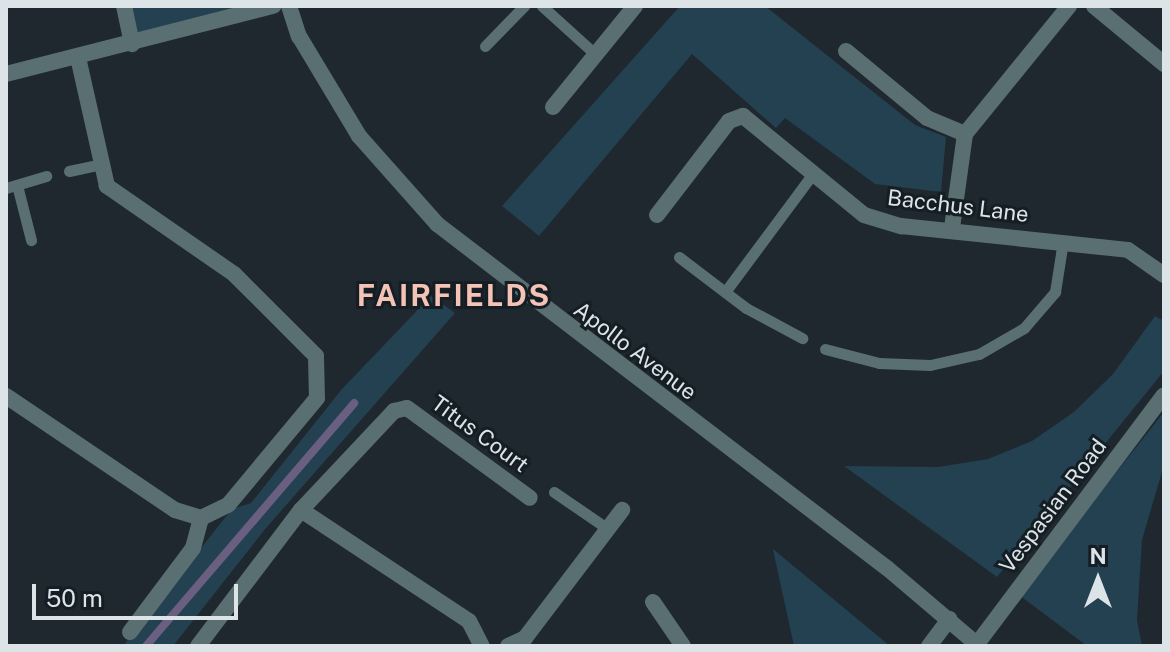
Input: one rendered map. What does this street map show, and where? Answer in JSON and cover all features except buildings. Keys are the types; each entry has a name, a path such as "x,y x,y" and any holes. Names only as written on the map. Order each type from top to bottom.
{"street":[{"path":"124,6 132,44"},
{"path":"6,74 273,6"},
{"name":"Apollo Avenue","path":"289,6 299,36 359,136 437,224 949,619 978,645"},
{"path":"553,107 635,6"},
{"path":"952,228 965,134 1069,6"},
{"path":"1094,6 1164,64"},
{"path":"846,51 927,118 965,134"},
{"path":"6,396 175,510 201,518 228,505 317,398 316,356 234,274 107,186 78,57"},
{"name":"Bacchus Lane","path":"657,215 729,121 743,116 864,215 901,226 952,228 1128,250 1164,275"},
{"name":"Vespasian Road","path":"978,645 1164,395"},
{"name":"Titus Court","path":"198,646 301,510 394,411 407,408 530,498"},
{"path":"301,510 469,621 482,646"},
{"path":"508,646 525,638 622,510"},
{"path":"130,632 193,548 201,518"},
{"path":"653,602 683,646"},
{"path":"929,646 949,619"}],"lane":[{"path":"485,46 524,6"},
{"path":"542,6 596,55"},
{"path":"69,171 101,164"},
{"path":"725,292 812,175"},
{"path":"31,240 12,186 46,176"},
{"path":"825,349 879,363 930,365 979,354 1024,328 1055,292 1063,241"},
{"path":"679,257 725,292 802,338"},
{"path":"554,492 608,529"}],"shaded area":[{"path":"128,6 249,6 135,36"},
{"path":"680,6 765,6 915,125 946,137 941,192 875,184 785,118 776,128 692,54 539,236 502,206"},
{"path":"431,296 455,313 266,528 173,646 123,646 232,509 251,503 342,389"},
{"path":"1155,316 1164,321 1164,371 997,577 844,466 938,467 988,459 1032,441 1074,412 1113,374"},
{"path":"1164,412 1164,465 1142,540 1137,620 1142,646 1087,646 1019,595"},
{"path":"773,549 890,646 794,646"}],"waterway":[{"path":"146,646 354,403"}],"district":[{"name":"FAIRFIELDS","path":"454,295"}]}
